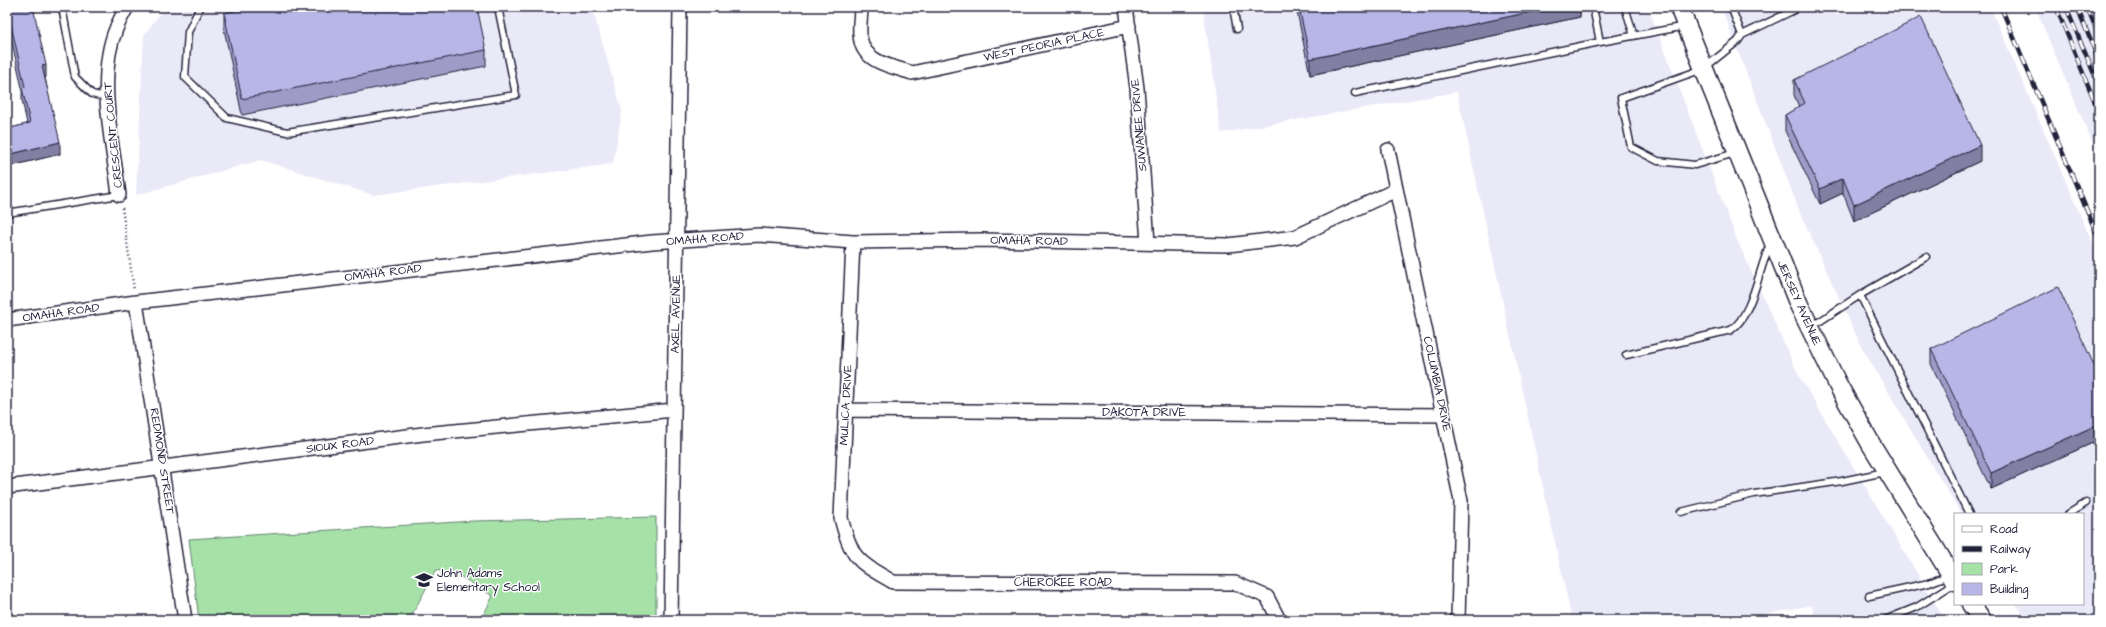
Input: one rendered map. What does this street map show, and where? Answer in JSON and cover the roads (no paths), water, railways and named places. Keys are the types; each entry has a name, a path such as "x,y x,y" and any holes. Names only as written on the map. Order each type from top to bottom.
{"main road":[{"name":"JERSEY AVENUE","path":"1680,7 1771,241 1810,328 1838,385 1887,472 1954,579"},
{"path":"1972,605 1982,620"}],"street":[{"name":"CRESCENT COURT","path":"120,195 107,98 107,66 115,30 127,7"},
{"name":"AXEL AVENUE","path":"671,620 680,7"},
{"name":"WEST PEORIA PLACE","path":"861,7 861,42 866,51 876,60 912,73 1129,26"},
{"name":"SUWANEE DRIVE","path":"1126,7 1137,88 1148,244"},
{"name":"COLUMBIA DRIVE","path":"1388,150 1461,501 1458,620"},
{"name":"OMAHA ROAD","path":"7,320 136,302 677,241 759,235 854,242 981,240 1228,245 1295,237 1396,190"},
{"name":"MULICA DRIVE","path":"854,242 841,518 848,544 860,562"},
{"name":"REDMOND STREET","path":"136,302 163,468 185,620"},
{"name":"SIOUX ROAD","path":"7,486 163,468 423,434 674,410"},
{"name":"DAKOTA DRIVE","path":"846,410 1443,415"},
{"name":"CHEROKEE ROAD","path":"860,562 893,582 1235,583 1267,597 1279,620"}],"lane":[{"path":"62,7 75,77 92,94 107,98"},
{"path":"200,7 188,32 185,78 227,118 287,132 516,95 498,7"},
{"path":"1232,7 1237,29"},
{"path":"1593,7 1600,42"},
{"path":"1625,7 1634,36"},
{"path":"1731,7 1742,35"},
{"path":"1737,152 1695,165 1658,161 1631,147 1621,98 1703,69 1738,41 1742,35 1794,10 1793,7"},
{"path":"1355,93 1600,42 1687,26"},
{"path":"7,213 120,195"},
{"path":"1626,355 1731,330 1738,325 1755,289 1762,260 1771,241"},
{"path":"1810,328 1926,257"},
{"path":"1860,296 1968,513"},
{"path":"1681,512 1754,494 1842,481 1887,472"},
{"path":"2070,513 2086,503"},
{"path":"1869,596 1954,579"},
{"path":"1885,620 1917,607 1954,579"}],"railway":[{"path":"2001,7 2099,239"},
{"path":"2056,7 2099,112"},
{"path":"2066,7 2099,86"},
{"path":"2077,7 2099,61"},
{"path":"2087,7 2099,36"}],"place":[{"name":"John Adams Elementary School","path":"424,580"}]}
